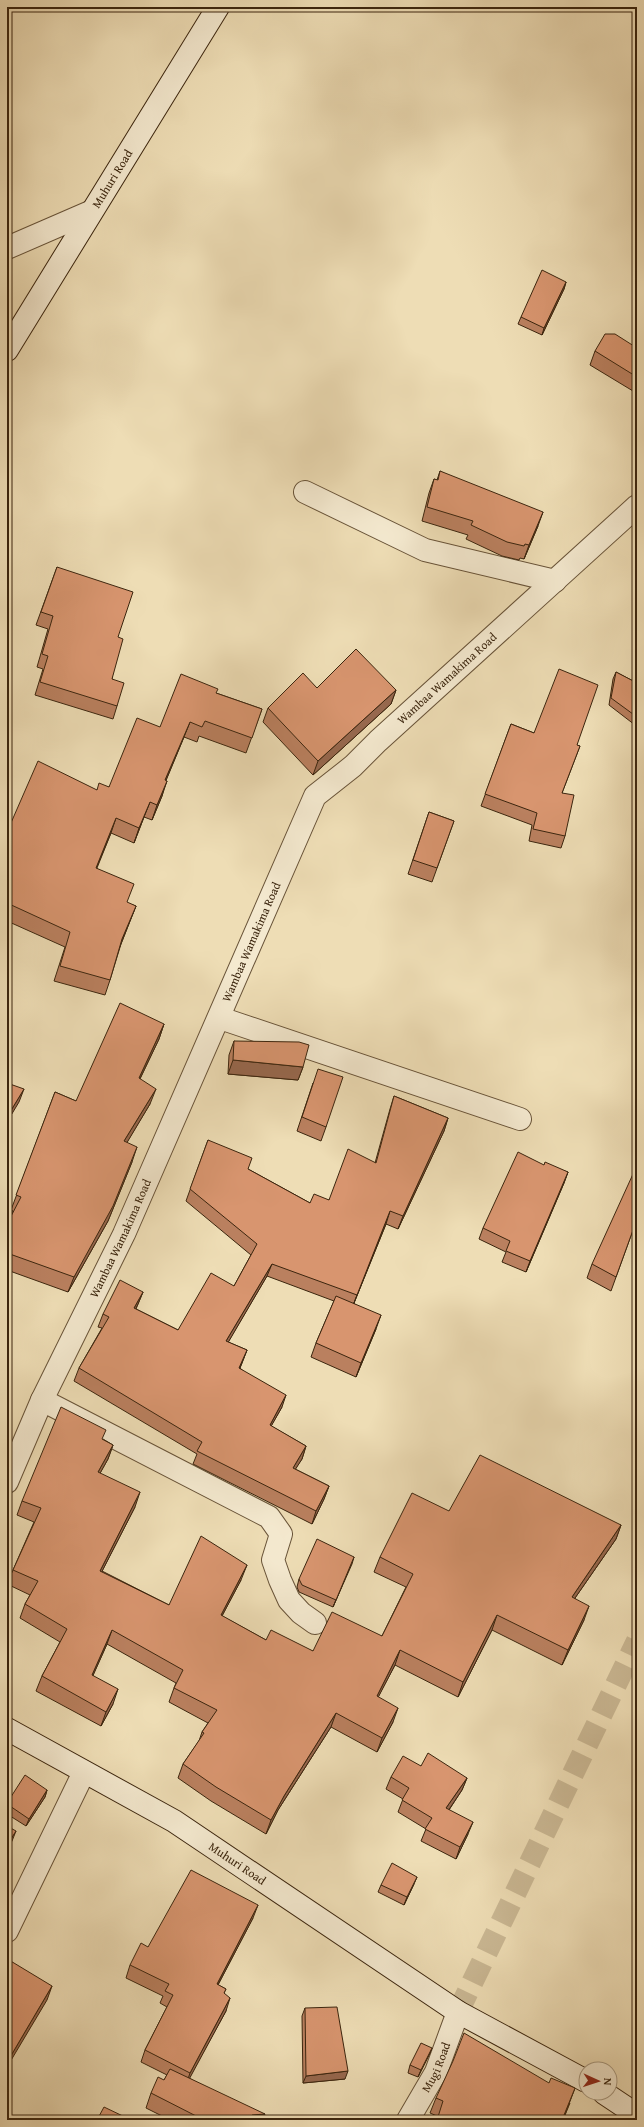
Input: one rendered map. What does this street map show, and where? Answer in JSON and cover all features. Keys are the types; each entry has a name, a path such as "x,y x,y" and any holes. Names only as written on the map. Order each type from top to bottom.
{"street":[{"name":"Muhuri Road","path":"7,350 90,212 218,7"},
{"path":"7,248 90,212"},
{"path":"305,492 425,550 555,581"},
{"name":"Wambaa Wamakima Road","path":"7,1482 42,1400 124,1234 220,1018 315,796 353,766 378,741 637,506"},
{"path":"220,1018 520,1119"},
{"path":"42,1400 269,1518 281,1534 273,1560 280,1580 289,1600 301,1613 315,1623"},
{"name":"Muhuri Road","path":"7,1729 174,1821 458,2012 578,2078"},
{"path":"7,1931 84,1772"},
{"name":"Mugi Road","path":"408,2120 436,2072 458,2012"},
{"path":"616,2101 637,2115"}],"building":[{"path":"542,270 566,282 544,328 521,317"},
{"path":"605,334 615,334 637,348 637,377 595,351"},
{"path":"440,471 543,512 529,545 525,544 524,546 507,542 471,525 473,521 427,507 434,479 438,480"},
{"path":"57,567 133,592 118,637 123,639 112,679 124,683 117,706 40,682 48,656 42,654 53,616 41,612"},
{"path":"356,649 396,690 318,761 268,708 303,673 317,688"},
{"path":"559,669 598,685 577,745 580,746 562,793 574,795 565,836 533,829 537,813 485,794 511,724 534,733"},
{"path":"616,672 637,683 637,717 611,698"},
{"path":"181,674 218,689 216,693 262,709 252,738 205,721 202,727 190,722 165,780 167,781 157,805 150,802 139,828 116,818 96,868 134,884 127,902 136,906 122,939 110,980 60,966 70,932 7,903 7,832 38,761 97,790 99,783 109,787 137,718 160,727"},
{"path":"429,812 454,821 437,868 413,860"},
{"path":"120,1003 164,1024 139,1078 156,1089 124,1141 137,1147 113,1206 74,1277 7,1253 7,1224 21,1197 16,1195 55,1092 76,1101"},
{"path":"234,1041 299,1042 309,1045 303,1067 233,1060"},
{"path":"318,1069 343,1077 326,1127 302,1117"},
{"path":"7,1083 24,1089 7,1117"},
{"path":"394,1096 448,1118 403,1216 390,1211 357,1295 272,1264 226,1341 247,1350 239,1368 286,1395 270,1425 306,1446 293,1468 329,1486 316,1511 197,1451 202,1442 79,1368 109,1317 103,1314 120,1280 143,1292 134,1308 178,1330 211,1273 234,1286 257,1244 190,1189 208,1140 252,1158 248,1169 310,1203 314,1194 329,1200 348,1149 376,1163"},
{"path":"518,1152 544,1165 545,1162 568,1172 530,1261 506,1251 510,1241 483,1228"},
{"path":"633,1174 637,1176 637,1219 616,1277 592,1264"},
{"path":"336,1296 381,1315 361,1363 316,1343"},
{"path":"61,1407 106,1430 102,1439 113,1445 98,1472 140,1492 100,1571 169,1605 201,1536 247,1565 221,1615 266,1640 271,1630 313,1651 332,1612 382,1636 413,1574 380,1557 412,1493 449,1511 480,1455 621,1525 572,1597 589,1606 568,1650 497,1615 463,1682 400,1650 377,1696 398,1708 382,1738 336,1713 284,1796 271,1820 216,1787 183,1764 204,1733 202,1732 217,1710 174,1688 183,1670 112,1630 92,1675 118,1689 106,1712 42,1676 67,1629 25,1604 38,1581 13,1570 41,1508 22,1501"},
{"path":"317,1539 354,1557 336,1600 302,1585 299,1579"},
{"path":"428,1753 467,1778 446,1808 473,1822 460,1847 425,1829 432,1818 402,1800 409,1788 391,1777 403,1756 421,1766"},
{"path":"25,1775 47,1790 29,1819 7,1804"},
{"path":"7,1826 16,1831 7,1845"},
{"path":"392,1863 417,1877 407,1897 381,1885"},
{"path":"191,1870 258,1905 217,1984 226,1989 224,1993 230,1998 190,2073 145,2050 173,1995 165,1991 169,1984 130,1965 141,1943 148,1947"},
{"path":"9,1960 52,1986 9,2059 7,2058 7,1963"},
{"path":"337,2007 348,2071 306,2076 305,2008"},
{"path":"464,2033 549,2083 551,2078 575,2088 562,2120 437,2120 443,2101 436,2098"},
{"path":"421,2043 432,2048 421,2070 410,2065"},
{"path":"170,2069 265,2114 252,2115 249,2120 199,2120 200,2118 151,2093 158,2077 164,2080"},
{"path":"104,2107 127,2118 126,2120 97,2120"}],"tunnel":[{"path":"458,2012 637,1641"}]}
